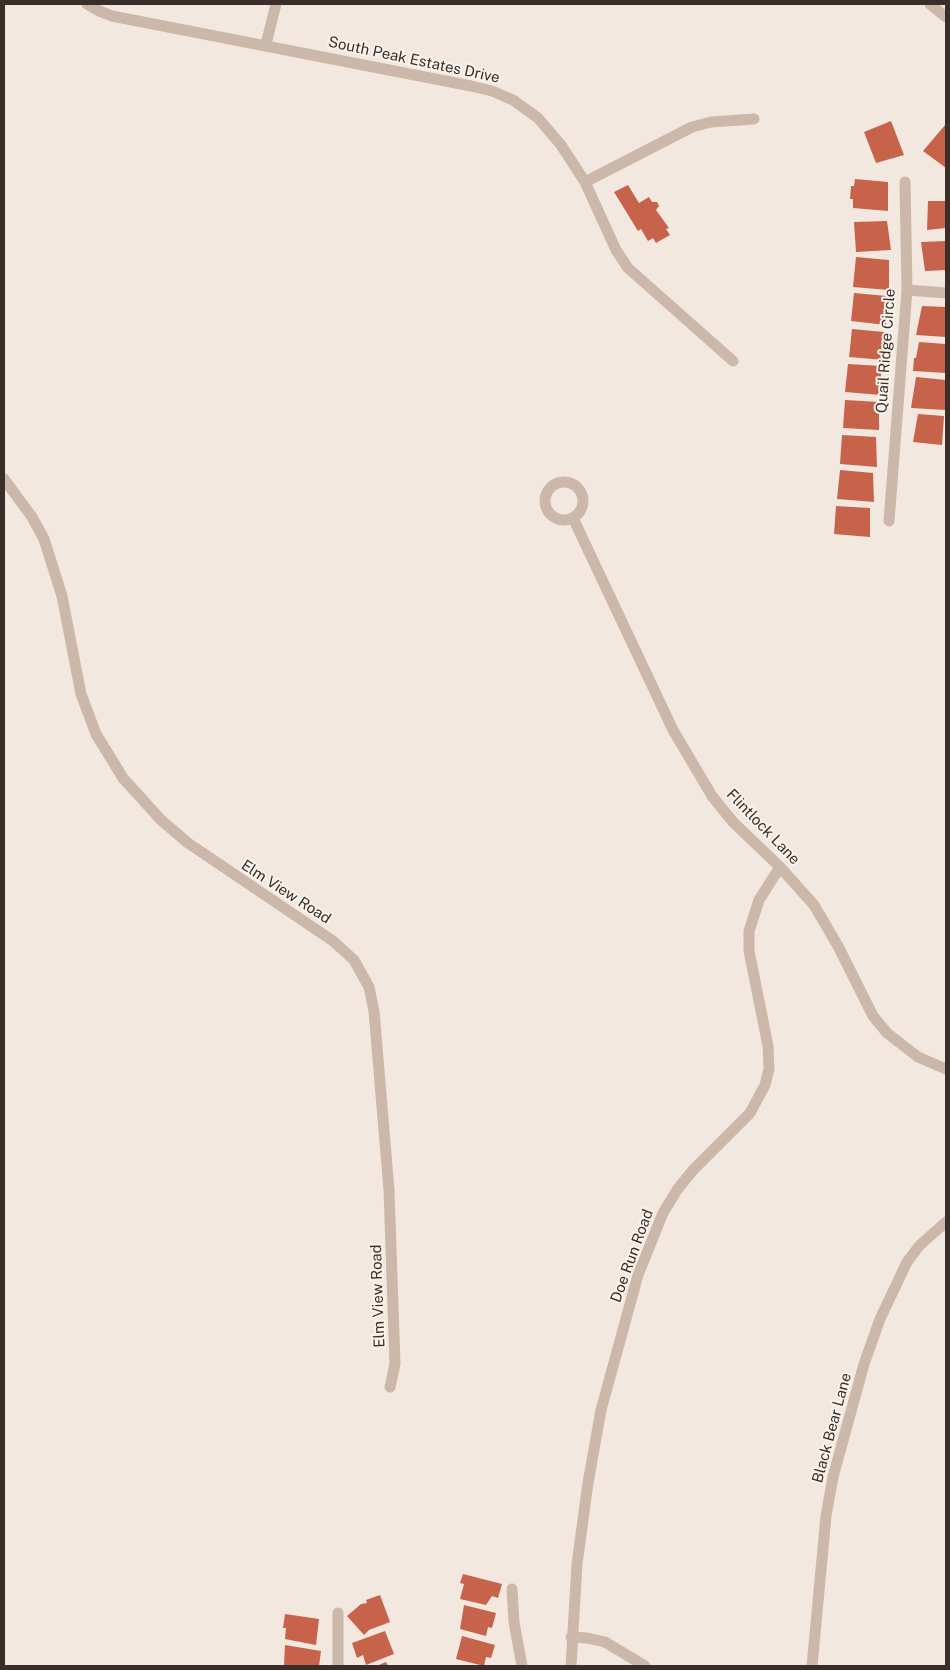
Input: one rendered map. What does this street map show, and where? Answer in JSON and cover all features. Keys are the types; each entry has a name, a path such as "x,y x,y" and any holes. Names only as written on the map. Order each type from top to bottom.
{"street":[{"name":"South Peak Estates Drive","path":"87,4 99,12 112,16 266,44 471,86 507,96 532,112 545,125 585,182 616,250 628,268 733,362"},
{"path":"266,44 276,4"},
{"path":"930,4 946,17"},
{"path":"585,182 692,127 711,122 754,119"},
{"name":"Quail Ridge Circle","path":"889,521 906,290 905,182"},
{"path":"906,290 946,293"},
{"name":"Elm View Road","path":"4,479 8,492 32,518 44,539 62,596 81,694 96,734 123,778 161,820 188,843 333,940 354,960 369,987 374,1011 389,1190 395,1354 390,1387"},
{"name":"Flintlock Lane","path":"573,518 673,730 691,764 712,796 733,822 780,867 814,905 830,930 873,1016 900,1045 918,1058 946,1069"},
{"name":"Doe Run Road","path":"571,1666 571,1637 577,1564 591,1465 615,1353 638,1275 663,1212 677,1190 750,1113 765,1085 768,1069 768,1046 749,951 749,931 759,900 780,867"},
{"name":"Black Bear Lane","path":"812,1666 826,1516 833,1477 864,1364 890,1296 907,1262 920,1245 946,1222"},
{"path":"512,1589 514,1622 522,1666"},
{"path":"338,1614 338,1666"},
{"path":"571,1637 605,1642 645,1666"}],"building":[{"path":"891,121 904,155 876,163 864,132"},
{"path":"946,124 946,168 923,151"},
{"path":"855,179 888,182 888,211 853,208 853,199 850,199 851,186 854,186"},
{"path":"628,185 639,203 649,197 652,202 657,202 659,206 656,210 669,228 666,229 670,235 656,243 653,238 648,241 641,229 638,231 614,192"},
{"path":"928,201 946,201 946,228 927,230"},
{"path":"887,221 891,250 856,252 854,222"},
{"path":"946,241 946,270 925,271 921,242"},
{"path":"856,257 889,260 889,290 853,287"},
{"path":"854,293 887,296 886,325 851,321"},
{"path":"922,306 946,307 946,337 916,335"},
{"path":"852,329 884,332 884,360 849,357"},
{"path":"919,342 946,344 946,373 913,371 914,358 916,358"},
{"path":"848,364 881,366 881,395 845,392"},
{"path":"916,377 946,380 946,410 911,408"},
{"path":"845,400 879,402 879,430 843,428"},
{"path":"918,414 944,416 942,445 913,442"},
{"path":"842,435 876,437 877,467 840,464"},
{"path":"840,470 873,473 874,502 837,499"},
{"path":"836,506 870,508 870,537 834,534"},
{"path":"463,1574 502,1584 498,1598 492,1596 486,1605 460,1599 464,1584 460,1583"},
{"path":"380,1595 390,1622 369,1630 364,1635 347,1616 361,1604 367,1603 366,1600"},
{"path":"464,1605 496,1613 492,1628 488,1627 486,1636 460,1629"},
{"path":"285,1614 319,1619 316,1645 285,1639 286,1628 283,1628"},
{"path":"385,1631 394,1654 366,1665 363,1655 357,1658 352,1643"},
{"path":"462,1636 495,1645 491,1658 486,1657 484,1666 456,1659"},
{"path":"285,1645 321,1651 319,1666 284,1666"},
{"path":"386,1662 388,1666 376,1666"}]}
